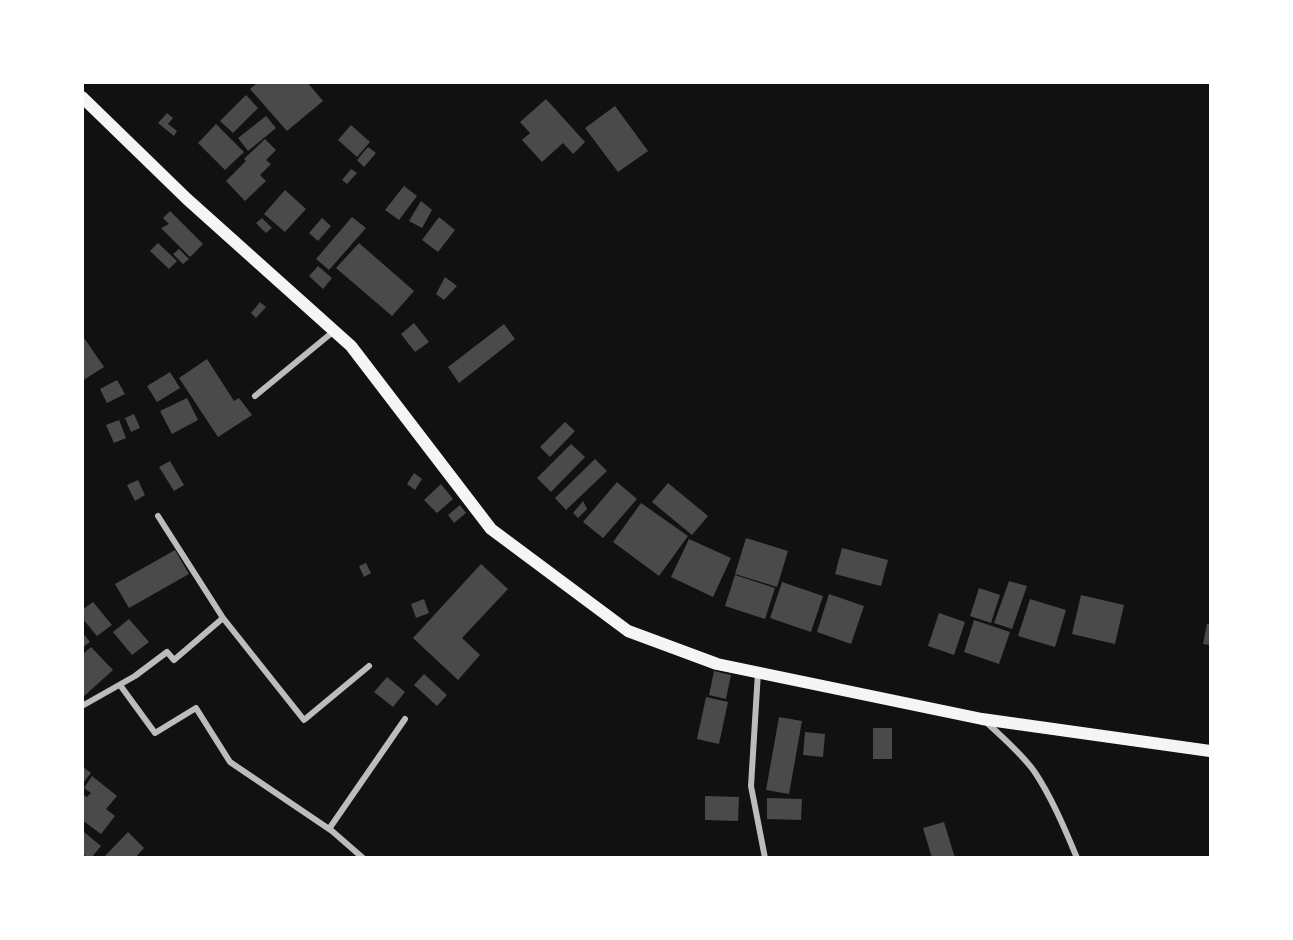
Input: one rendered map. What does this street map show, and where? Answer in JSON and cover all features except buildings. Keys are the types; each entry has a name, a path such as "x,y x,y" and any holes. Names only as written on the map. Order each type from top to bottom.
{"main road":[{"path":"82,97 187,199 351,346 491,529 628,631 717,664 982,719 1210,751"}],"street":[{"path":"255,396 334,331"},
{"path":"158,516 223,618 304,720 369,666"},
{"path":"82,706 135,676 167,652 174,660 223,618"},
{"path":"758,672 751,786 765,858"},
{"path":"120,685 155,733 196,708 230,762 329,829 363,858"},
{"path":"329,829 405,719"},
{"path":"982,719 1015,748 1034,771 1061,819 1077,858"}]}
